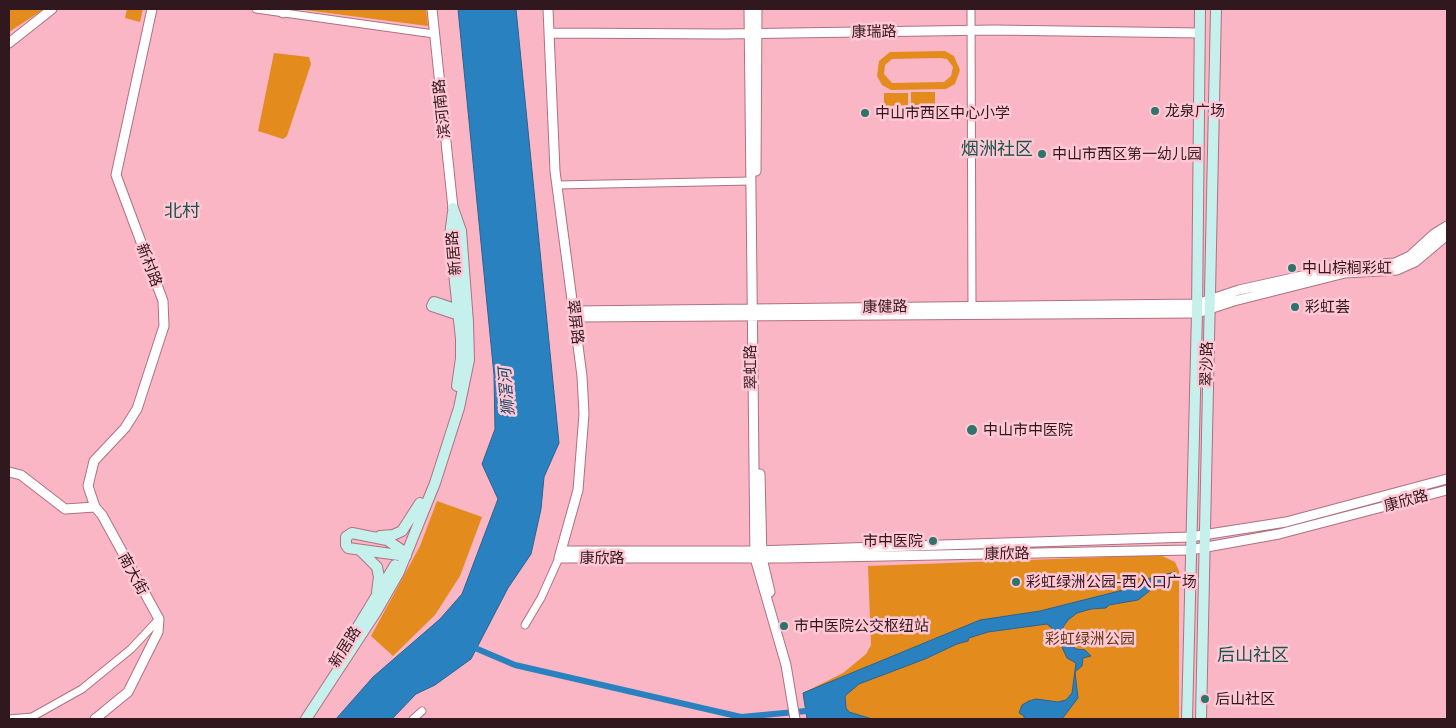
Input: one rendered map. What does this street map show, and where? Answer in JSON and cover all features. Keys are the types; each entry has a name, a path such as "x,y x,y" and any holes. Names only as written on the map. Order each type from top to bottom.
{"main road":[{"name":"翠沙路","path":"1187,719 1197,309 1200,9"},
{"name":"翠沙路","path":"1201,719 1216,9"},
{"name":"新居路","path":"306,719 376,612 435,483 459,408 469,360 464,314 450,235 453,208"},
{"name":"新居路","path":"298,719 403,555 452,412 459,376 464,314"},
{"path":"369,536 393,536 402,531 420,503"},
{"path":"352,533 387,540 403,555 348,548 346,537 352,533"},
{"path":"362,551 369,544 369,536"},
{"path":"362,551 377,567 379,577 375,598"}],"street":[{"path":"9,43 52,9"},
{"name":"新村路","path":"95,507 88,486 94,461 125,428 137,409 164,326 163,301 116,175 152,9"},
{"path":"256,9 284,11 434,34"},
{"name":"滨河南路","path":"432,9 453,208"},
{"name":"翠屏路","path":"525,625 544,592 560,555 578,490 583,443 584,395 557,185 548,9"},
{"name":"翠虹路","path":"749,9 753,34 753,312"},
{"name":"翠虹路","path":"757,9 753,34 751,181 758,555 800,719"},
{"path":"971,9 972,310"},
{"name":"康瑞路","path":"549,33 753,34 972,30 1199,33"},
{"path":"557,185 751,181"},
{"path":"1197,309 1209,310 1357,264 1395,263 1410,256 1434,234 1447,226"},
{"path":"1197,309 1209,299 1304,279 1358,271 1398,270 1415,262 1447,235"},
{"name":"康健路","path":"574,314 1197,309"},
{"path":"9,472 21,475 65,509 95,507"},
{"name":"康欣路","path":"758,555 1190,537 1286,522 1447,479"},
{"name":"康欣路","path":"560,555 758,555 1190,550 1279,534 1447,490"},
{"name":"南大街","path":"95,507 102,515 159,619"},
{"path":"9,719 32,716 82,689 130,649 159,619"},
{"path":"95,719 128,692 158,632 159,619"},
{"name":"翠虹路","path":"794,694 794,719"},
{"path":"413,719 422,711"}],"green space":[{"path":"9,9 44,9 9,32"},
{"path":"127,9 143,9 140,22 125,18"},
{"path":"297,9 426,9 428,26"},
{"path":"945,51 954,56 960,70 955,84 946,89 891,90 882,85 877,76 879,61 890,52","holes":["892,59 947,59 953,67 951,76 944,82 892,83 884,74 885,65"]},
{"path":"274,53 309,57 311,64 287,136 283,139 258,131"},
{"path":"911,92 935,92 935,105 911,105"},
{"path":"884,93 908,93 908,105 884,106"},
{"path":"437,501 482,517 460,576 435,615 393,656 371,636 420,546"},
{"name":"彩虹绿洲公园","path":"1160,555 1175,562 1179,571 1179,719 807,719 803,693 843,673 866,654 871,645 868,566"}],"water":[{"name":"狮滘河","path":"458,9 516,9 559,443 544,477 541,509 531,554 508,588 471,659 435,685 416,694 392,719 336,719 373,677 440,619 462,594 498,499 482,464 495,429 494,375"},
{"path":"1175,572 1178,578 1161,582 1138,600 1077,613 1068,620 1063,627 1063,634 1066,640 1076,649 1085,650 1091,656 1083,658 1082,666 1075,672 1078,698 1062,719 1024,719 1024,716 1019,713 1022,705 1029,701 1036,699 1058,702 1066,700 1072,693 1076,663 1067,658 1054,630 1047,624 988,632 969,638 968,641 925,659 859,684 845,696 846,708 849,712 872,719 807,719 803,693 980,620 1040,611 1135,587 1147,579"}],"waterway":[{"path":"468,645 515,665 741,717 806,711"}],"place":[{"name":"龙泉广场","path":"1155,111"},
{"name":"中山市西区中心小学","path":"865,113"},
{"name":"中山市西区第一幼儿园","path":"1042,154"},
{"name":"中山棕榈彩虹","path":"1292,268"},
{"name":"彩虹荟","path":"1295,307"},
{"name":"中山市中医院","path":"972,430"},
{"name":"市中医院","path":"933,541"},
{"name":"彩虹绿洲公园-西入口广场","path":"1016,582"},
{"name":"市中医院公交枢纽站","path":"784,626"},
{"name":"后山社区","path":"1205,699"}],"district":[{"name":"烟洲社区","path":"997,149"},
{"name":"北村","path":"182,211"},
{"name":"后山社区","path":"1253,655"}]}
